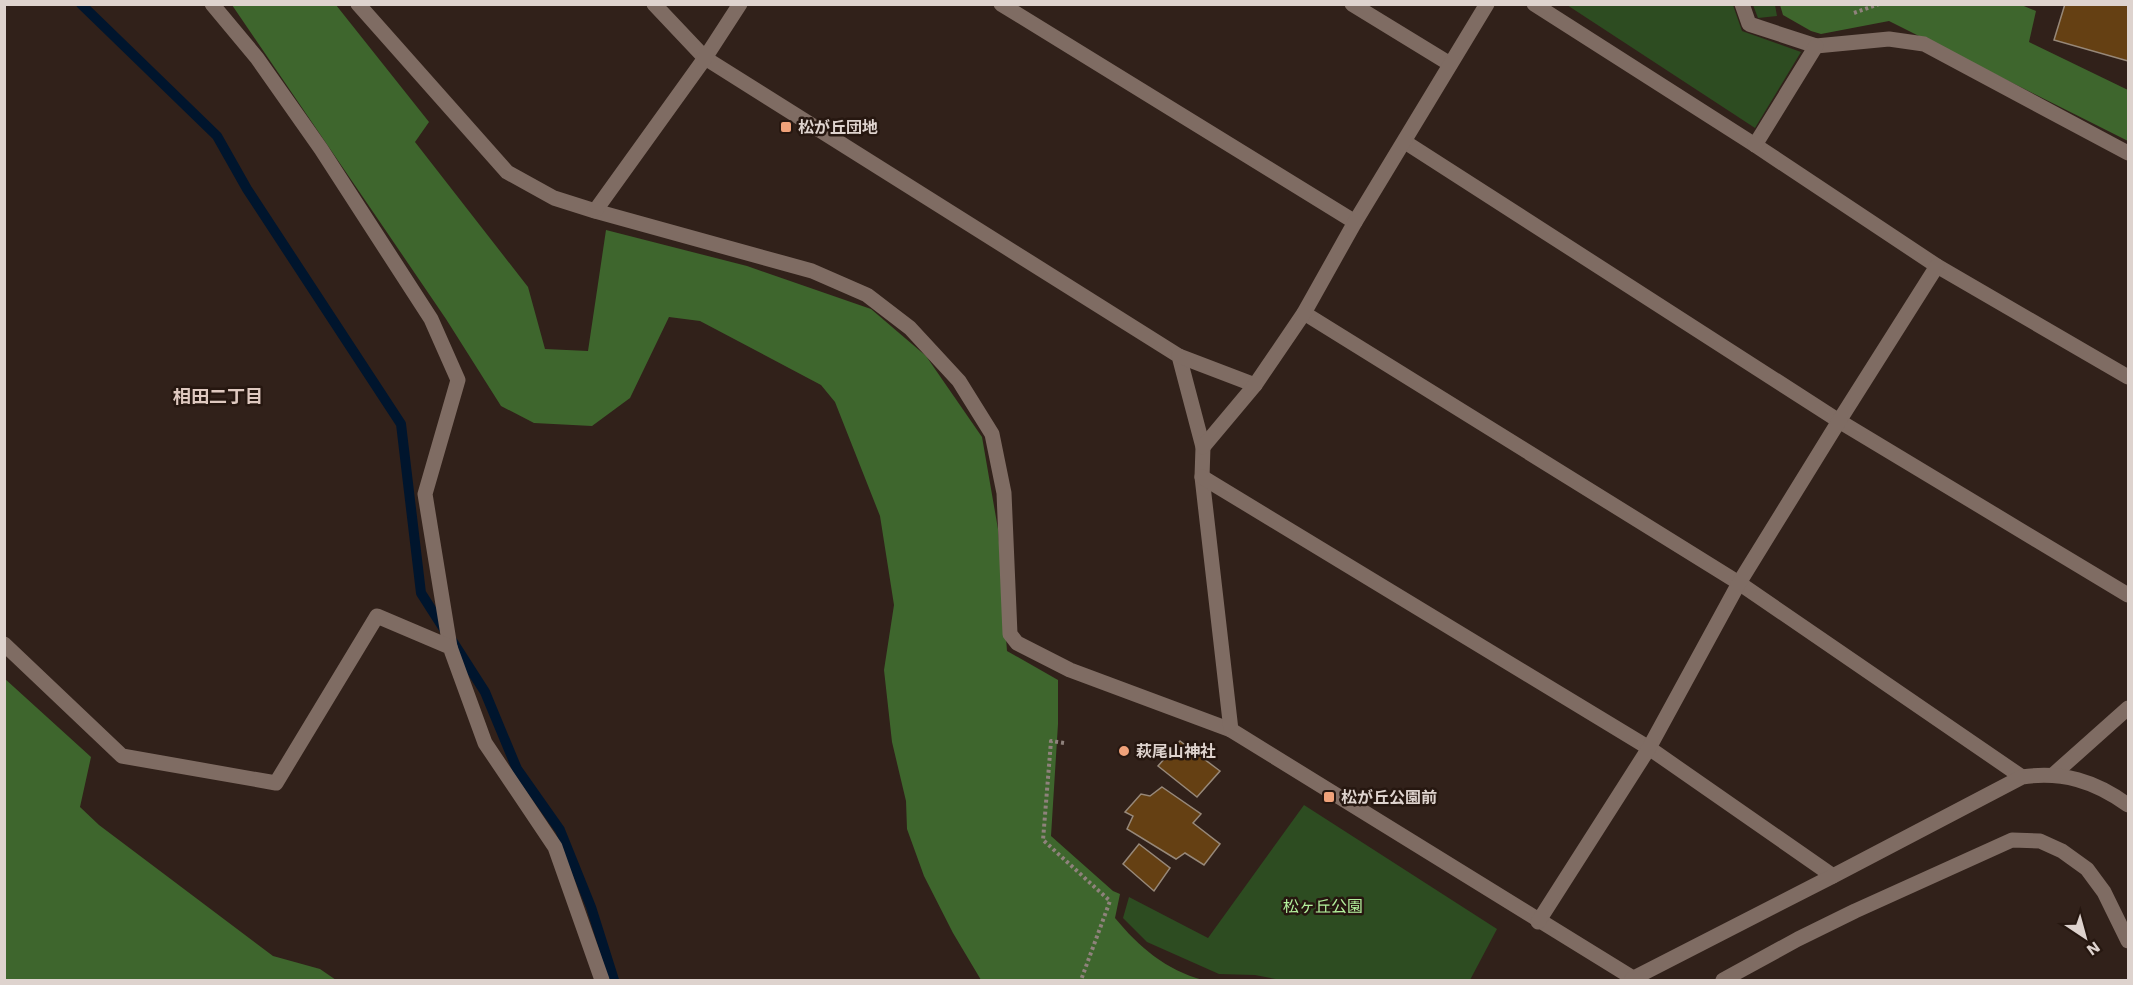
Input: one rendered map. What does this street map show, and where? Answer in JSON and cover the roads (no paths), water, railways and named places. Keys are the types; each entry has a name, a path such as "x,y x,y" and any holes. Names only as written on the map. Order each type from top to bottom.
{"street":[{"path":"212,4 257,58 321,149 431,319 458,380 425,494 450,647 485,743 555,847 602,981"},
{"path":"358,4 507,172 554,198 812,271 867,296 910,328 959,381 992,434 1004,493 1010,634 1017,643 1070,670 1231,730 1634,980 2022,777 2054,774 2086,782 2128,805"},
{"path":"654,4 705,58 1179,356 1255,385"},
{"path":"595,211 705,58 740,4"},
{"path":"1001,4 1354,222"},
{"path":"1352,4 1450,64"},
{"path":"1203,447 1255,385 1304,313 1354,222 1405,142 1487,4"},
{"path":"1534,4 1755,145 1937,266 2128,377"},
{"path":"1742,4 1749,24 1816,46 1889,39 1924,44 2128,153"},
{"path":"1755,145 1816,46"},
{"path":"1405,142 1839,421 2128,595"},
{"path":"1538,921 1649,748 1739,583 1937,266"},
{"path":"1304,313 1739,583 2022,777"},
{"path":"1179,356 1203,447 1202,477 1231,730"},
{"path":"1202,477 1649,748 1833,876"},
{"path":"4,644 122,756 276,783 377,616 450,647"},
{"path":"2054,774 2128,708"},
{"path":"1723,981 1836,920 2012,840 2040,841 2062,851 2087,869 2104,892 2128,941"}],"waterway":[{"path":"81,4 217,136 247,189 401,424 421,593 444,629"},
{"path":"453,642 485,692 517,769 560,830 591,907 614,980"}],"place":[{"name":"松が丘団地","path":"786,127"},
{"name":"萩尾山神社","path":"1124,751"},
{"name":"松が丘公園前","path":"1329,797"}],"district":[{"name":"相田二丁目","path":"218,396"}],"park label":[{"name":"松ヶ丘公園","path":"1323,906"}]}
